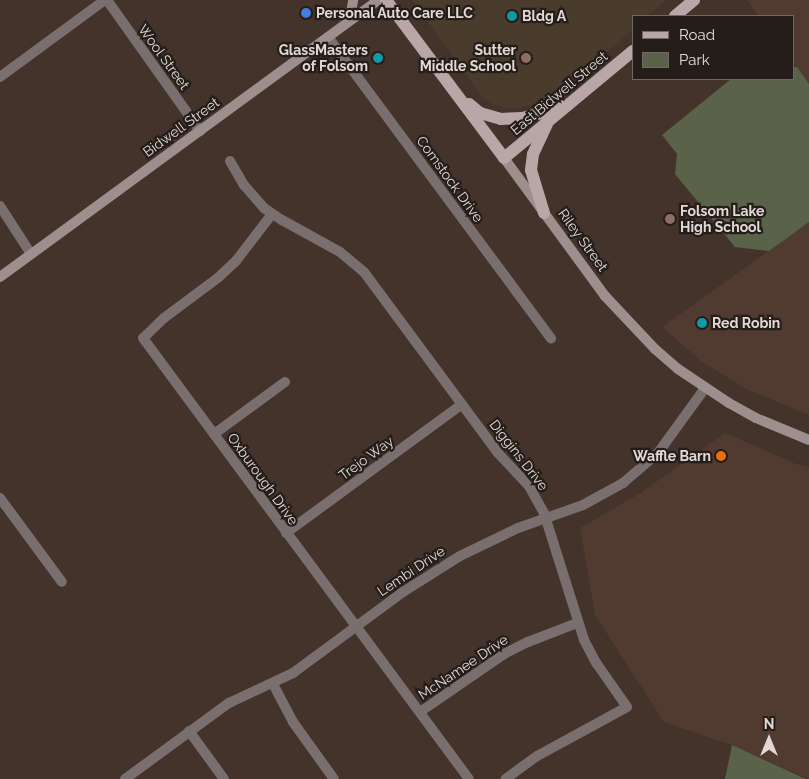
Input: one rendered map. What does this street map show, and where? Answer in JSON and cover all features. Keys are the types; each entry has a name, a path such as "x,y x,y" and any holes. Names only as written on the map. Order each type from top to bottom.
{"main road":[{"name":"Riley Street","path":"386,0 504,158"},
{"path":"676,15 694,0"},
{"name":"East Bidwell Street","path":"504,158 632,52"},
{"path":"449,84 480,113 500,119 522,118 554,110 582,93"},
{"path":"544,212 531,170 533,154 548,122"}],"street":[{"path":"0,77 106,0"},
{"name":"Wool Street","path":"106,0 200,130"},
{"path":"350,20 353,0"},
{"name":"Bidwell Street","path":"0,277 378,0"},
{"name":"Comstock Drive","path":"328,37 551,338"},
{"name":"Riley Street","path":"504,158 625,319 654,349 705,388 756,418 809,440"},
{"name":"Diggins Drive","path":"230,161 254,197 272,214 340,252 354,262 370,279 497,452 529,486 546,518 566,578 577,623 592,656 627,707 537,756 505,779"},
{"path":"0,206 31,254"},
{"name":"Oxburough Drive","path":"272,214 236,261 219,277 164,318 143,338 469,779"},
{"path":"214,434 285,382"},
{"name":"Lembi Drive","path":"125,779 229,703 273,684 293,672 429,574 501,536 583,506 642,469 673,435 705,388"},
{"name":"Trejo Way","path":"286,533 462,404"},
{"path":"0,498 62,582"},
{"name":"McNamee Drive","path":"420,712 504,654 577,623"},
{"path":"273,684 293,722 334,779"},
{"path":"189,732 224,779"}],"shaded area":[{"name":"Sutter Middle School","path":"412,0 666,0 648,15 632,15 632,30 565,87 538,103 515,109 493,105 483,98"},
{"path":"747,0 809,0 809,84 794,63 794,15 758,15"},
{"path":"809,222 809,415 746,389 701,361 662,327"},
{"path":"725,433 796,464 809,467 809,779 732,745 664,722 595,615 580,528 639,494"}],"green space":[{"path":"794,67 797,67 809,84 809,222 769,251 735,247 675,174 677,154 662,135 730,80 794,80"},
{"path":"732,745 806,779 725,779"}],"place":[{"name":"Personal Auto Care LLC","path":"306,13"},
{"name":"Bldg A","path":"512,16"},
{"name":"GlassMasters of Folsom","path":"378,58"},
{"name":"Sutter Middle School","path":"526,58"},
{"name":"Folsom Lake High School","path":"670,219"},
{"name":"Red Robin","path":"702,323"},
{"name":"Waffle Barn","path":"721,456"}]}
